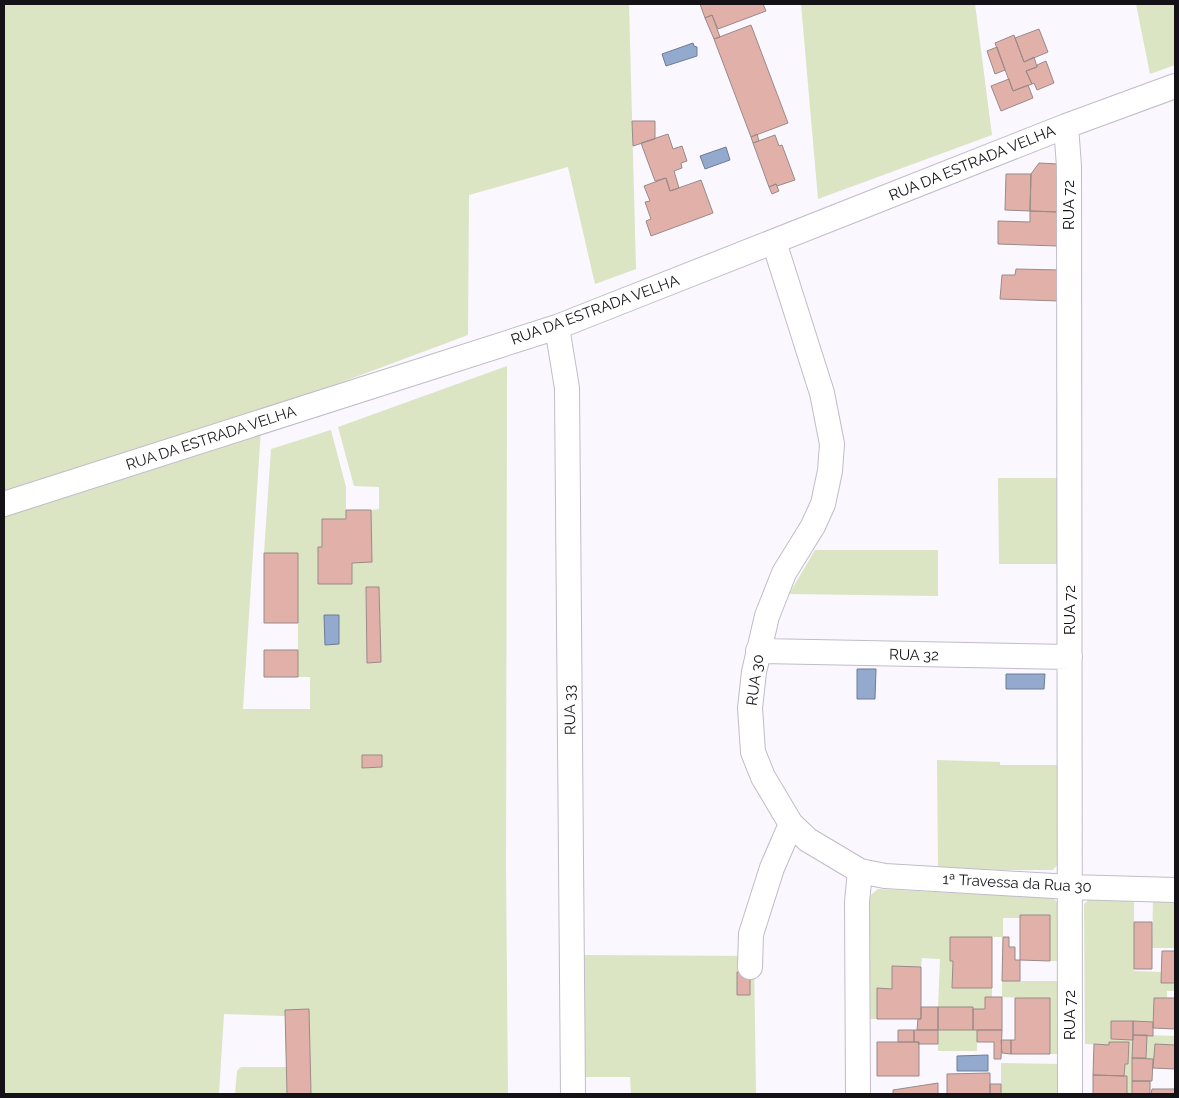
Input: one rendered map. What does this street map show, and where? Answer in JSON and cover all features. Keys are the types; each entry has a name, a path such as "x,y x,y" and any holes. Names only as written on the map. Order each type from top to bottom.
{"street":[{"name":"RUA DA ESTRADA VELHA","path":"4,504 557,327 1066,126 1175,86"},
{"name":"RUA 72","path":"1066,126 1069,166 1070,1094"},
{"name":"RUA 30","path":"774,242 822,393 832,444 830,471 824,504 813,526 784,573 766,616 754,672 750,708 753,752 763,777 791,824 808,840 860,871"},
{"name":"RUA 33","path":"557,327 567,388 573,1094"},
{"name":"RUA 32","path":"758,651 1070,657"},
{"path":"750,967 750,934 772,868 791,824"},
{"path":"858,1094 857,902 860,871"},
{"name":"1ª Travessa da Rua 30","path":"860,871 894,877 1070,887 1175,890"}],"green space":[{"path":"4,4 629,4 636,269 595,284 568,167 469,195 468,335 262,412 243,709 310,709 310,677 298,677 298,553 264,553 271,449 331,430 346,487 346,519 322,547 318,547 318,584 352,584 352,563 372,562 371,510 379,509 379,487 354,486 338,427 507,366 506,869 508,1094 311,1094 308,1009 285,1010 285,1016 224,1014 219,1094 4,1094","holes":["366,587 379,588 380,662 367,663","362,755 382,755 382,767 362,768"]},
{"path":"801,4 975,4 992,135 818,199"},
{"path":"1136,4 1175,4 1175,65 1150,74"},
{"path":"998,478 1059,478 1059,564 999,564"},
{"path":"815,550 938,550 938,596 789,594"},
{"path":"937,760 1000,762 1000,765 1059,765 1058,864 1053,870 938,867"},
{"path":"878,889 1053,898 1059,904 1059,961 1050,961 1050,915 1021,915 1020,918 1003,918 1003,937 950,937 950,960 953,961 952,988 992,988 992,997 985,997 985,1009 938,1007 940,959 922,958 921,967 892,967 892,989 877,989 877,1019 867,1019 867,898"},
{"path":"1092,897 1134,899 1134,971 1161,972 1161,983 1175,983 1175,991 1167,991 1167,998 1154,998 1153,1022 1111,1021 1111,1039 1133,1040 1132,1094 1127,1094 1127,1077 1124,1076 1125,1064 1128,1064 1129,1042 1109,1042 1109,1045 1085,1044 1084,904"},
{"path":"1153,900 1175,901 1175,948 1152,948"},
{"path":"583,955 754,956 756,1094 631,1094 630,1077 584,1077"},
{"path":"1002,981 1059,981 1059,1054 1050,1054 1050,999 1002,997"},
{"path":"938,1030 977,1030 977,1051 938,1051"},
{"path":"1147,1035 1175,1036 1175,1045 1155,1044 1154,1059 1146,1059"},
{"path":"1001,1063 1059,1064 1059,1094 1001,1094"},
{"path":"241,1067 286,1067 287,1094 235,1094 237,1071"}],"water":[{"path":"693,43 697,47 697,56 666,66 662,54"},
{"path":"726,147 730,160 705,169 700,156"},
{"path":"324,615 339,615 339,644 325,645"},
{"path":"857,669 876,669 875,699 857,699"},
{"path":"1006,674 1045,674 1044,689 1006,689"},
{"path":"988,1055 988,1071 957,1071 957,1056"}],"building":[{"path":"700,4 763,4 766,11 718,29 712,15 705,18"},
{"path":"712,15 720,37 714,39 705,18"},
{"path":"751,25 788,123 751,137 714,39"},
{"path":"1039,29 1048,52 1024,62 1015,38"},
{"path":"1014,35 1024,62 1034,57 1037,67 1026,71 1032,84 1013,91 995,43"},
{"path":"997,47 1005,70 995,74 987,51"},
{"path":"1046,61 1054,83 1037,90 1026,71"},
{"path":"1009,79 1013,91 1028,85 1033,98 1001,111 991,86"},
{"path":"632,121 655,121 655,139 633,146"},
{"path":"668,134 673,149 682,146 687,161 681,163 682,168 674,171 679,188 670,191 666,178 655,181 641,143"},
{"path":"757,134 759,141 753,143 751,137"},
{"path":"775,135 779,146 782,145 795,180 769,187 753,143"},
{"path":"1039,163 1059,164 1058,212 1030,211 1031,174"},
{"path":"1006,174 1031,174 1030,211 1005,210"},
{"path":"666,178 670,191 701,180 713,213 651,236 646,221 651,219 645,202 650,201 644,186"},
{"path":"776,184 779,191 772,194 769,187"},
{"path":"1030,211 1058,212 1057,246 998,244 998,221 1030,222"},
{"path":"1016,269 1059,270 1059,301 1000,299 1002,275 1015,275"},
{"path":"346,510 371,510 372,562 352,563 352,584 318,584 318,547 322,547 322,519 346,519"},
{"path":"264,553 298,553 298,623 264,623"},
{"path":"366,587 379,587 381,662 367,663"},
{"path":"264,650 298,650 298,677 264,677"},
{"path":"362,755 382,755 382,767 362,768"},
{"path":"1020,915 1050,915 1050,961 1020,960"},
{"path":"1134,922 1152,922 1152,969 1134,969"},
{"path":"950,937 992,937 992,988 952,988 953,961 950,961"},
{"path":"1003,937 1009,937 1009,947 1015,947 1015,960 1020,960 1020,981 1002,981"},
{"path":"1162,951 1175,951 1175,983 1161,983"},
{"path":"892,966 921,967 921,1019 877,1019 877,988 892,989"},
{"path":"737,972 750,973 750,995 737,995"},
{"path":"985,997 1002,997 1002,1030 973,1030 973,1009 985,1009"},
{"path":"1015,998 1050,998 1050,1054 1011,1054 1011,1040 1015,1040"},
{"path":"1154,998 1175,998 1175,1029 1153,1028"},
{"path":"921,1007 938,1007 938,1030 917,1030 918,1019 921,1019"},
{"path":"938,1007 973,1007 973,1030 938,1030"},
{"path":"309,1009 311,1094 287,1094 285,1010"},
{"path":"1111,1021 1133,1021 1133,1040 1111,1039"},
{"path":"1133,1021 1153,1022 1153,1036 1133,1035"},
{"path":"898,1030 914,1030 914,1042 898,1042"},
{"path":"914,1030 938,1030 938,1044 918,1044 919,1042 914,1042"},
{"path":"977,1030 1002,1030 1001,1059 994,1059 994,1042 977,1042"},
{"path":"1133,1035 1147,1035 1146,1058 1132,1058"},
{"path":"1001,1040 1011,1040 1011,1054 1002,1053"},
{"path":"877,1042 919,1042 919,1076 877,1076"},
{"path":"1109,1042 1129,1042 1128,1064 1125,1064 1124,1076 1093,1075 1094,1044 1109,1045"},
{"path":"1155,1044 1175,1045 1175,1069 1153,1068"},
{"path":"1132,1058 1153,1059 1152,1081 1132,1081"},
{"path":"990,1073 990,1094 947,1094 947,1074"},
{"path":"1093,1075 1127,1076 1127,1094 1093,1094"},
{"path":"1132,1081 1150,1081 1150,1094 1132,1094"},
{"path":"938,1083 938,1094 893,1094 893,1090"},
{"path":"990,1084 1001,1084 1001,1094 990,1094"},
{"path":"1152,1089 1175,1089 1175,1094 1151,1094"}]}
